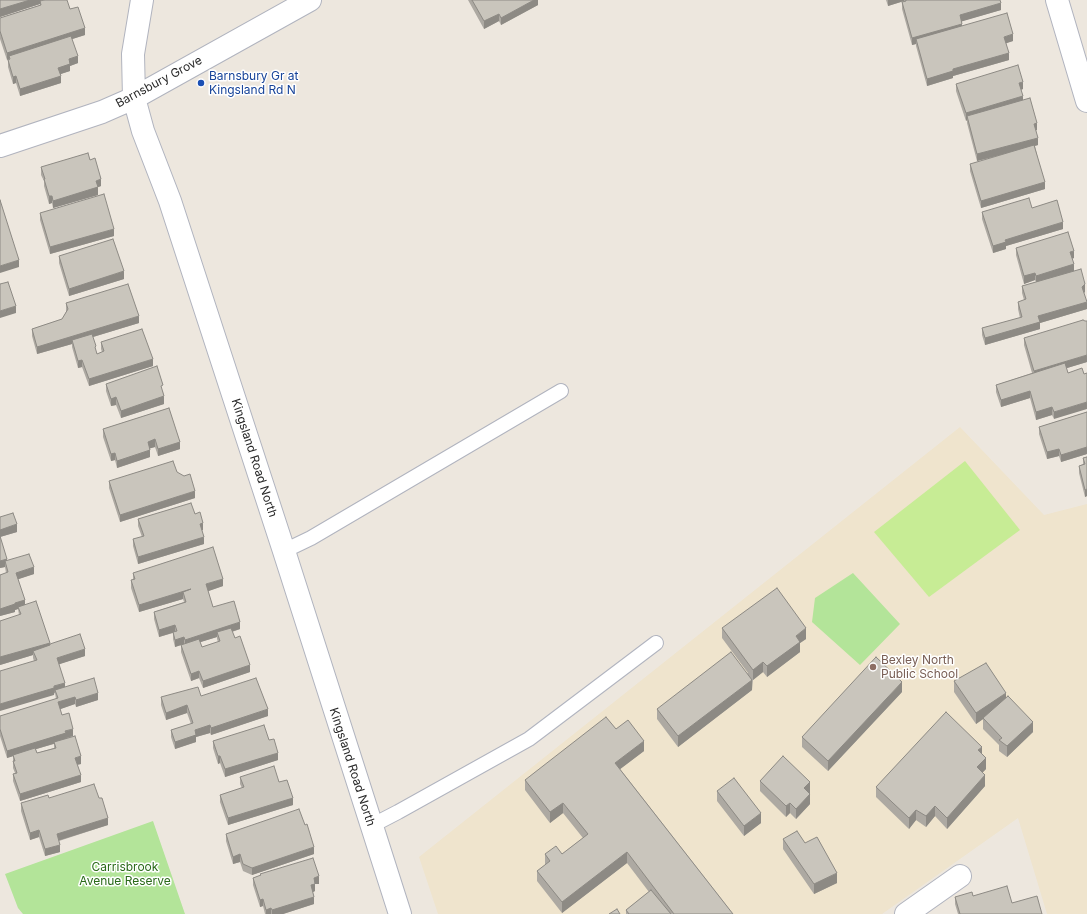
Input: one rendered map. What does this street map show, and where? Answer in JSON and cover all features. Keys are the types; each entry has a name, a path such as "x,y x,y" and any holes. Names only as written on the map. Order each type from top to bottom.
{"street":[{"name":"Kingsland Road North","path":"142,0 133,54 134,98 143,131 170,201 400,914"},
{"name":"Barnsbury Grove","path":"0,146 102,112 134,98 310,0"},
{"path":"1057,0 1087,101"},
{"path":"906,914 960,876"}],"lane":[{"path":"284,551 318,534 561,391"},
{"path":"371,826 529,739 656,643"}],"shaded area":[{"name":"Bexley North Public School","path":"960,427 1044,515 1087,504 1087,914 1047,914 1018,818 882,914 438,914 419,857"}],"green space":[{"path":"965,461 1020,530 929,597 874,532"},
{"path":"853,573 900,624 860,665 812,622 815,598"},
{"name":"Carrisbrook Avenue Reserve","path":"153,821 185,914 23,914 18,908 5,874"}],"building":[{"path":"0,0 30,0 0,9"},
{"path":"67,0 70,9 78,7 85,28 7,53 0,31 0,18 41,5 40,1"},
{"path":"472,0 534,0 501,18 499,14 484,21"},
{"path":"906,0 1000,0 1001,3 960,15 962,24 912,38 902,2"},
{"path":"1007,13 1013,34 1004,37 1009,53 953,69 953,71 927,79 916,39"},
{"path":"71,36 78,56 69,59 70,64 58,68 61,76 20,89 16,76 13,77 8,60 10,59 9,56"},
{"path":"1018,65 1023,82 1019,83 1023,96 966,113 956,84"},
{"path":"1030,98 1037,123 1034,124 1038,138 977,154 967,116"},
{"path":"1034,145 1045,182 981,201 970,164"},
{"path":"88,153 90,160 95,158 101,179 96,181 98,187 53,201 52,196 49,196 41,167"},
{"path":"104,194 114,229 50,247 40,213"},
{"path":"1029,198 1032,208 1057,200 1063,222 1005,240 1006,242 993,246 982,212"},
{"path":"0,200 19,260 0,266"},
{"path":"1068,232 1074,251 1070,252 1074,264 1036,276 1035,273 1024,276 1016,248"},
{"path":"113,239 124,271 69,289 59,256"},
{"path":"1081,269 1085,284 1082,287 1087,302 1038,316 1040,322 985,338 982,328 1022,317 1018,302 1026,299 1022,286"},
{"path":"8,282 16,306 0,311 0,284"},
{"path":"128,284 139,316 37,347 32,329 62,319 68,309 66,303"},
{"path":"1083,320 1087,321 1087,355 1034,371 1024,338"},
{"path":"142,329 153,359 89,379 82,360 78,361 72,340 92,334 97,354 104,351 101,342"},
{"path":"1065,363 1068,373 1082,368 1084,374 1087,373 1087,402 1054,412 1052,407 1036,412 1030,391 1001,400 996,385"},
{"path":"157,366 163,385 161,386 164,396 121,411 116,397 111,399 106,384"},
{"path":"169,408 180,442 158,449 155,439 148,442 150,450 117,461 115,453 111,454 103,429"},
{"path":"1087,412 1087,447 1061,455 1059,449 1047,452 1039,427"},
{"path":"1087,457 1087,489 1085,490 1079,466 1085,464 1083,458"},
{"path":"173,461 177,472 184,476 190,474 195,491 120,515 109,481"},
{"path":"191,503 195,514 200,512 203,523 200,524 204,537 138,557 133,539 144,536 138,519"},
{"path":"13,513 17,524 0,530 0,517"},
{"path":"0,536 7,559 0,561"},
{"path":"213,547 223,579 206,584 213,607 234,601 240,622 185,640 184,637 175,640 173,632 177,631 175,625 159,630 154,612 186,602 183,592 191,589 139,605 131,580 135,579 133,573"},
{"path":"29,554 34,567 16,573 25,600 0,609 0,575 8,572 5,561"},
{"path":"777,588 806,628 796,636 800,642 767,666 763,662 753,670 722,628"},
{"path":"36,601 50,643 0,657 0,621 21,614 18,607"},
{"path":"231,628 235,638 240,636 250,665 203,681 199,671 191,674 181,645 199,639 202,647 220,641 217,632"},
{"path":"80,634 85,649 57,658 65,683 54,686 54,688 0,704 0,671 37,660 33,651"},
{"path":"731,652 752,680 678,736 657,709"},
{"path":"876,657 902,682 828,761 802,737"},
{"path":"986,663 1006,693 976,713 954,681"},
{"path":"94,678 98,693 76,700 75,697 58,702 62,715 69,713 73,729 65,731 66,733 7,751 0,729 0,716 58,698 55,690"},
{"path":"256,678 268,709 211,728 210,725 195,730 196,735 175,742 171,730 193,723 187,705 166,713 161,697 198,687 201,696"},
{"path":"1008,696 1033,722 1007,746 999,740 1002,738 983,718"},
{"path":"946,712 982,747 978,750 986,758 977,767 985,775 947,818 935,806 926,816 916,810 909,818 876,787"},
{"path":"606,717 616,729 628,720 644,741 615,763 733,914 674,914 627,852 562,902 537,871 550,861 545,854 556,846 562,854 588,834 563,803 550,812 525,780"},
{"path":"264,725 269,740 274,739 278,753 225,769 220,756 218,756 213,741"},
{"path":"75,736 81,756 75,758 81,775 20,794 13,774 17,773 13,761 15,761 13,755 35,748 37,753 56,748 54,742"},
{"path":"783,756 810,782 804,788 810,794 796,809 790,803 786,806 760,781"},
{"path":"274,766 279,782 287,780 293,798 228,818 220,795 244,787 240,777"},
{"path":"734,778 761,813 744,826 717,791"},
{"path":"94,784 99,798 102,798 108,818 57,834 60,845 45,849 39,830 30,833 21,803 48,795 49,798"},
{"path":"299,809 305,825 307,824 314,847 252,868 243,864 240,854 233,857 226,834"},
{"path":"797,831 805,843 817,837 837,873 814,884 783,839"},
{"path":"313,858 319,876 314,878 315,884 311,885 314,897 272,910 271,908 266,910 263,899 260,900 253,878 261,875 260,874"},
{"path":"1007,886 1012,903 1037,896 1042,914 960,914 955,897 972,892 973,896"},
{"path":"651,890 671,914 629,914 626,910"},
{"path":"617,909 620,914 609,914"}],"place":[{"name":"Barnsbury Gr at Kingsland Rd N","path":"201,83"},
{"name":"Bexley North Public School","path":"873,667"}]}
